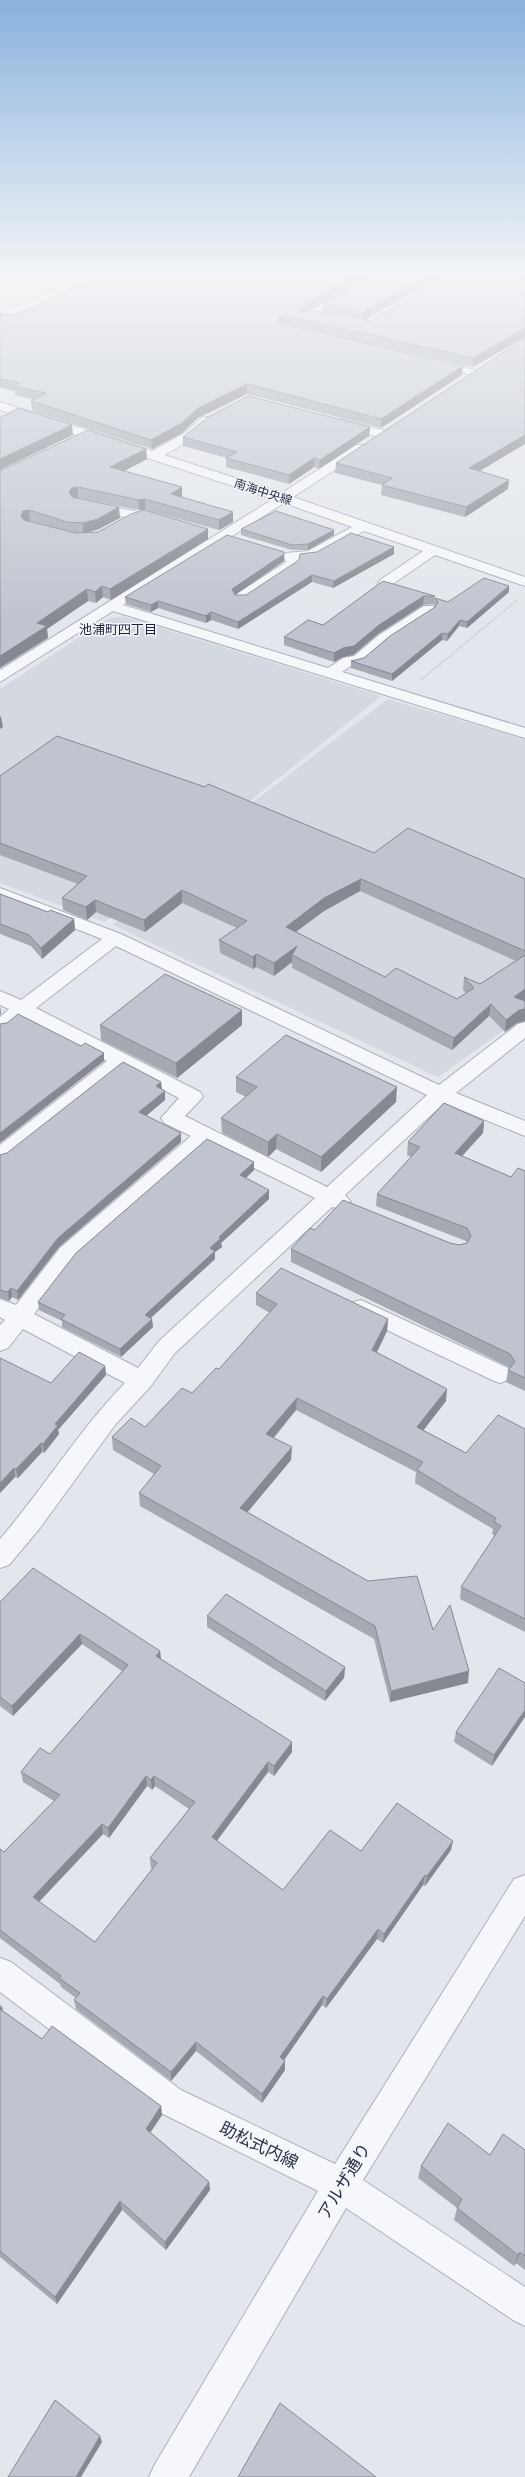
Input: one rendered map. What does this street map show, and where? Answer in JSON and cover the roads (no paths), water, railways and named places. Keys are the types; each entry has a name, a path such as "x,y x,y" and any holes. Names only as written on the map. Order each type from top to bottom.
{"street":[{"name":"南海中央線","path":"0,406 283,498 525,582"},
{"path":"153,456 187,437 203,422 216,415"},
{"path":"329,420 382,434"},
{"path":"0,677 222,536 268,510 283,498 395,425"},
{"path":"73,442 87,434"},
{"path":"78,503 140,515 116,526"},
{"path":"276,552 291,556 311,555 363,526"},
{"path":"206,533 239,540"},
{"path":"385,583 434,550"},
{"path":"240,598 293,563 291,556"},
{"path":"110,606 525,733"},
{"path":"330,673 348,661 358,660 384,638 429,609"},
{"path":"0,893 115,938 441,1094 525,1129"},
{"path":"0,1026 115,938"},
{"path":"0,997 193,1097 171,1118 327,1197 356,1208"},
{"path":"0,1557 31,1521 106,1418 142,1381 168,1347 327,1197 441,1094 525,1028"},
{"path":"0,1156 121,1060"},
{"path":"0,1342 9,1312 68,1254 205,1135"},
{"path":"260,1260 282,1270"},
{"path":"345,1301 500,1374"},
{"path":"9,1312 142,1381"},
{"name":"アルザ通り","path":"168,2477 341,2185 525,1889"},
{"name":"助松式内線","path":"0,1974 170,2101 341,2185 525,2308"}],"district":[{"name":"池浦町四丁目","path":"118,629"}]}
